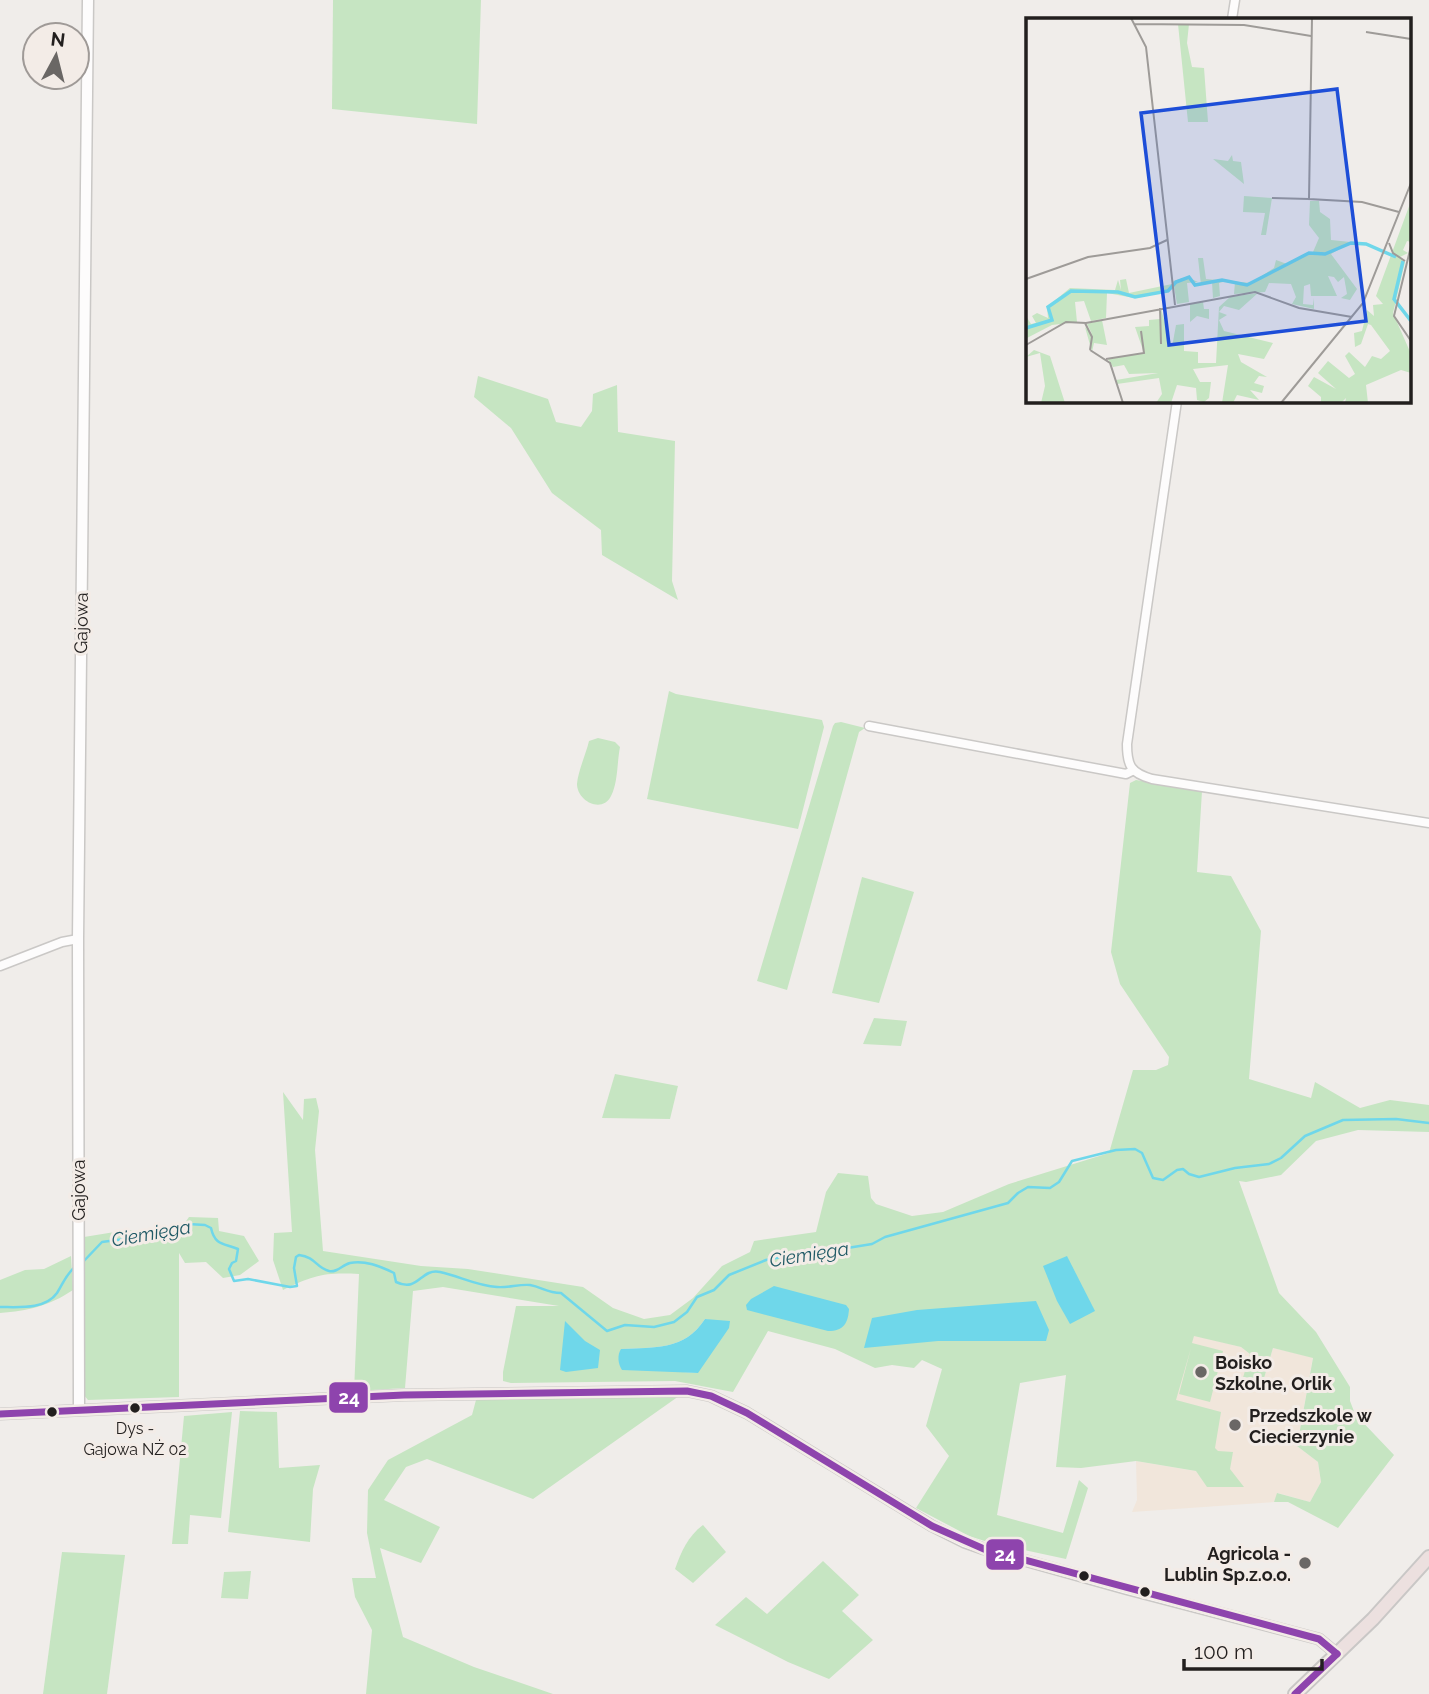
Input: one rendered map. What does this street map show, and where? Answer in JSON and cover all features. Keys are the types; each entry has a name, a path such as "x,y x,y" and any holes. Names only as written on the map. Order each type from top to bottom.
{"highway":[{"path":"1295,1694 1401,1590 1429,1557"}],"street":[{"name":"Gajowa","path":"79,1410 78,939 88,0"},
{"path":"1232,18 1235,0"},
{"path":"1177,402 1127,744 1127,759 1132,771 1152,779 1429,823"},
{"path":"869,726 1126,774 1132,771"},
{"path":"0,966 62,942 78,939"},
{"path":"0,1414 499,1392 695,1392 711,1396 747,1413 932,1526 964,1542 1126,1589 1319,1639 1337,1654"}],"shaded area":[{"path":"1194,1335 1241,1347 1250,1354 1262,1385 1273,1348 1313,1357 1297,1446 1318,1462 1321,1482 1310,1502 1278,1493 1274,1502 1132,1512 1137,1500 1136,1461 1196,1471 1175,1401"}],"green space":[{"path":"333,0 481,0 477,124 332,109"},
{"path":"478,376 548,399 556,422 581,427 592,411 593,394 617,385 618,432 675,441 672,581 678,600 602,555 601,530 552,493 511,428 474,397"},
{"path":"669,691 822,720 824,727 798,829 647,799"},
{"path":"841,722 865,728 859,732 787,990 757,981 833,726"},
{"path":"598,738 615,742 620,747 611,796 602,804 596,805 581,796 577,784 589,741"},
{"path":"1136,780 1202,791 1197,872 1231,876 1261,931 1249,1079 1311,1098 1315,1082 1360,1108 1390,1100 1429,1105 1429,1132 1358,1130 1316,1141 1281,1175 1239,1181 1279,1293 1316,1332 1350,1387 1350,1401 1355,1414 1394,1455 1338,1528 1288,1502 1274,1502 1277,1493 1310,1502 1321,1482 1318,1462 1297,1446 1313,1358 1273,1348 1262,1385 1242,1381 1250,1354 1241,1347 1194,1336 1192,1343 1223,1351 1210,1402 1179,1394 1191,1348 1176,1400 1221,1412 1215,1448 1218,1451 1233,1452 1230,1469 1244,1487 1207,1487 1196,1471 1136,1461 1081,1468 1056,1467 1066,1375 1020,1383 997,1515 1063,1533 1079,1480 1088,1488 1066,1559 969,1536 916,1508 949,1456 926,1426 942,1369 922,1360 914,1368 892,1365 875,1368 835,1349 768,1331 733,1392 675,1381 511,1383 503,1381 503,1372 516,1306 559,1306 443,1287 413,1291 405,1388 354,1391 359,1274 320,1276 283,1290 273,1260 274,1233 292,1232 283,1092 303,1120 304,1099 316,1098 319,1111 315,1150 323,1251 583,1287 613,1308 644,1319 670,1315 693,1298 722,1266 750,1252 754,1241 816,1232 826,1192 838,1173 868,1176 871,1198 876,1204 912,1216 943,1212 1009,1184 1109,1153 1133,1070 1156,1070 1168,1065 1169,1057 1120,984 1111,952 1130,783","holes":["705,1319 717,1322 697,1373 669,1371 621,1349 668,1345 688,1337"]},
{"path":"862,877 914,892 879,1003 832,993"},
{"path":"874,1018 907,1021 901,1046 863,1044"},
{"path":"615,1074 678,1086 670,1119 602,1118"},
{"path":"189,1217 218,1218 219,1231 244,1236 259,1261 240,1275 223,1278 206,1262 185,1263 179,1253 179,1397 88,1400 83,1394 84,1237 127,1230 177,1234"},
{"path":"71,1256 73,1290 38,1307 0,1313 0,1280 25,1270 44,1269"},
{"path":"679,1396 533,1499 427,1459 406,1467 384,1500 440,1527 421,1563 380,1548 403,1637 474,1667 553,1694 366,1694 372,1630 355,1597 352,1578 376,1578 367,1533 368,1490 388,1460 472,1415 476,1400 498,1397"},
{"path":"240,1411 277,1412 279,1468 320,1465 313,1489 310,1542 228,1532"},
{"path":"232,1412 221,1518 190,1515 188,1544 172,1544 184,1416"},
{"path":"703,1525 726,1552 693,1583 675,1569 693,1534"},
{"path":"62,1552 125,1555 107,1694 43,1694"},
{"path":"823,1561 859,1595 842,1611 873,1640 829,1679 788,1662 715,1625 746,1597 767,1614"},
{"path":"251,1571 248,1599 221,1598 224,1572"}],"water":[{"path":"1067,1256 1095,1311 1070,1324 1043,1266"},
{"path":"774,1286 846,1305 849,1309 848,1318 838,1330 828,1331 747,1310 746,1305 751,1299"},
{"path":"1036,1301 1049,1330 1046,1341 938,1341 864,1348 872,1318 917,1310"},
{"path":"705,1319 730,1321 729,1328 698,1373 622,1370 618,1360 621,1349 657,1347 678,1342 688,1337"},
{"path":"565,1321 585,1341 600,1350 598,1368 566,1372 560,1370"}],"waterway":[{"name":"Ciemięga","path":"82,1263 102,1242 177,1232 188,1224 205,1225 211,1228 218,1241 238,1249 236,1261 229,1269 234,1281 248,1279 297,1286 294,1268 299,1255 329,1271 335,1271 350,1263 372,1264 394,1273 396,1282 404,1285 415,1283 433,1272 490,1286 530,1285 561,1293 607,1331 625,1325 654,1327 674,1322 687,1312 697,1297 714,1290 729,1275 766,1260 796,1254 818,1255 872,1244 885,1237 1008,1203 1028,1187 1050,1188 1059,1182 1072,1161 1116,1150 1135,1149 1142,1153 1153,1178 1163,1180 1183,1169 1199,1177 1235,1168 1269,1164 1281,1158 1305,1136 1343,1120 1396,1119 1429,1123"},
{"name":"Ciemięga","path":"0,1307 31,1306 46,1302 57,1293 67,1275 76,1266"}],"transit line":[{"name":"24","path":"0,1414 404,1395 687,1391 711,1396 747,1413 932,1526 984,1549 1319,1639 1337,1654"},
{"name":"24","path":"1295,1694 1337,1654"}],"place":[{"name":"Boisko Szkolne, Orlik","path":"1201,1372"},
{"name":"Dys - Gajowa NŻ 02","path":"135,1408"},
{"name":"Przedszkole w Ciecierzynie","path":"1235,1425"},
{"name":"Agricola - Lublin Sp.z.o.o.","path":"1305,1563"}]}
